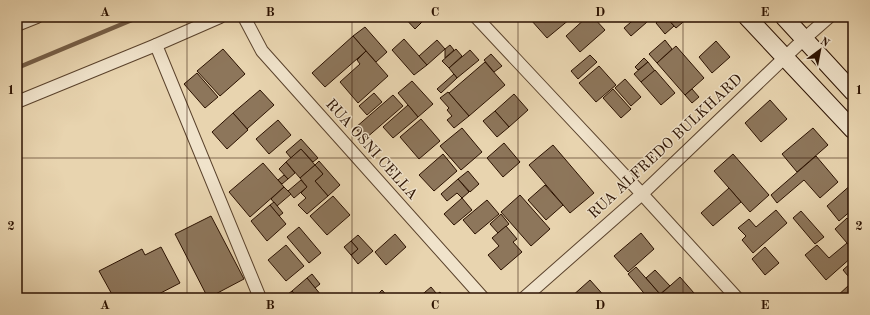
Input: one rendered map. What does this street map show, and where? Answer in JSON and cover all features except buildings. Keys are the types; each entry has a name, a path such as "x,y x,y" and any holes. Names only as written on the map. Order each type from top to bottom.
{"main road":[{"path":"747,17 853,130"},
{"path":"784,17 853,92"}],"street":[{"path":"17,25 37,17"},
{"path":"17,102 220,17"},
{"name":"RUA OSNI CELLA","path":"244,17 262,51 482,298"},
{"path":"476,17 737,298"},
{"name":"RUA ALFREDO BULKHARD","path":"524,298 642,194 784,57 829,17"},
{"path":"156,45 260,298"}],"waterway":[{"path":"17,68 139,17"}]}
